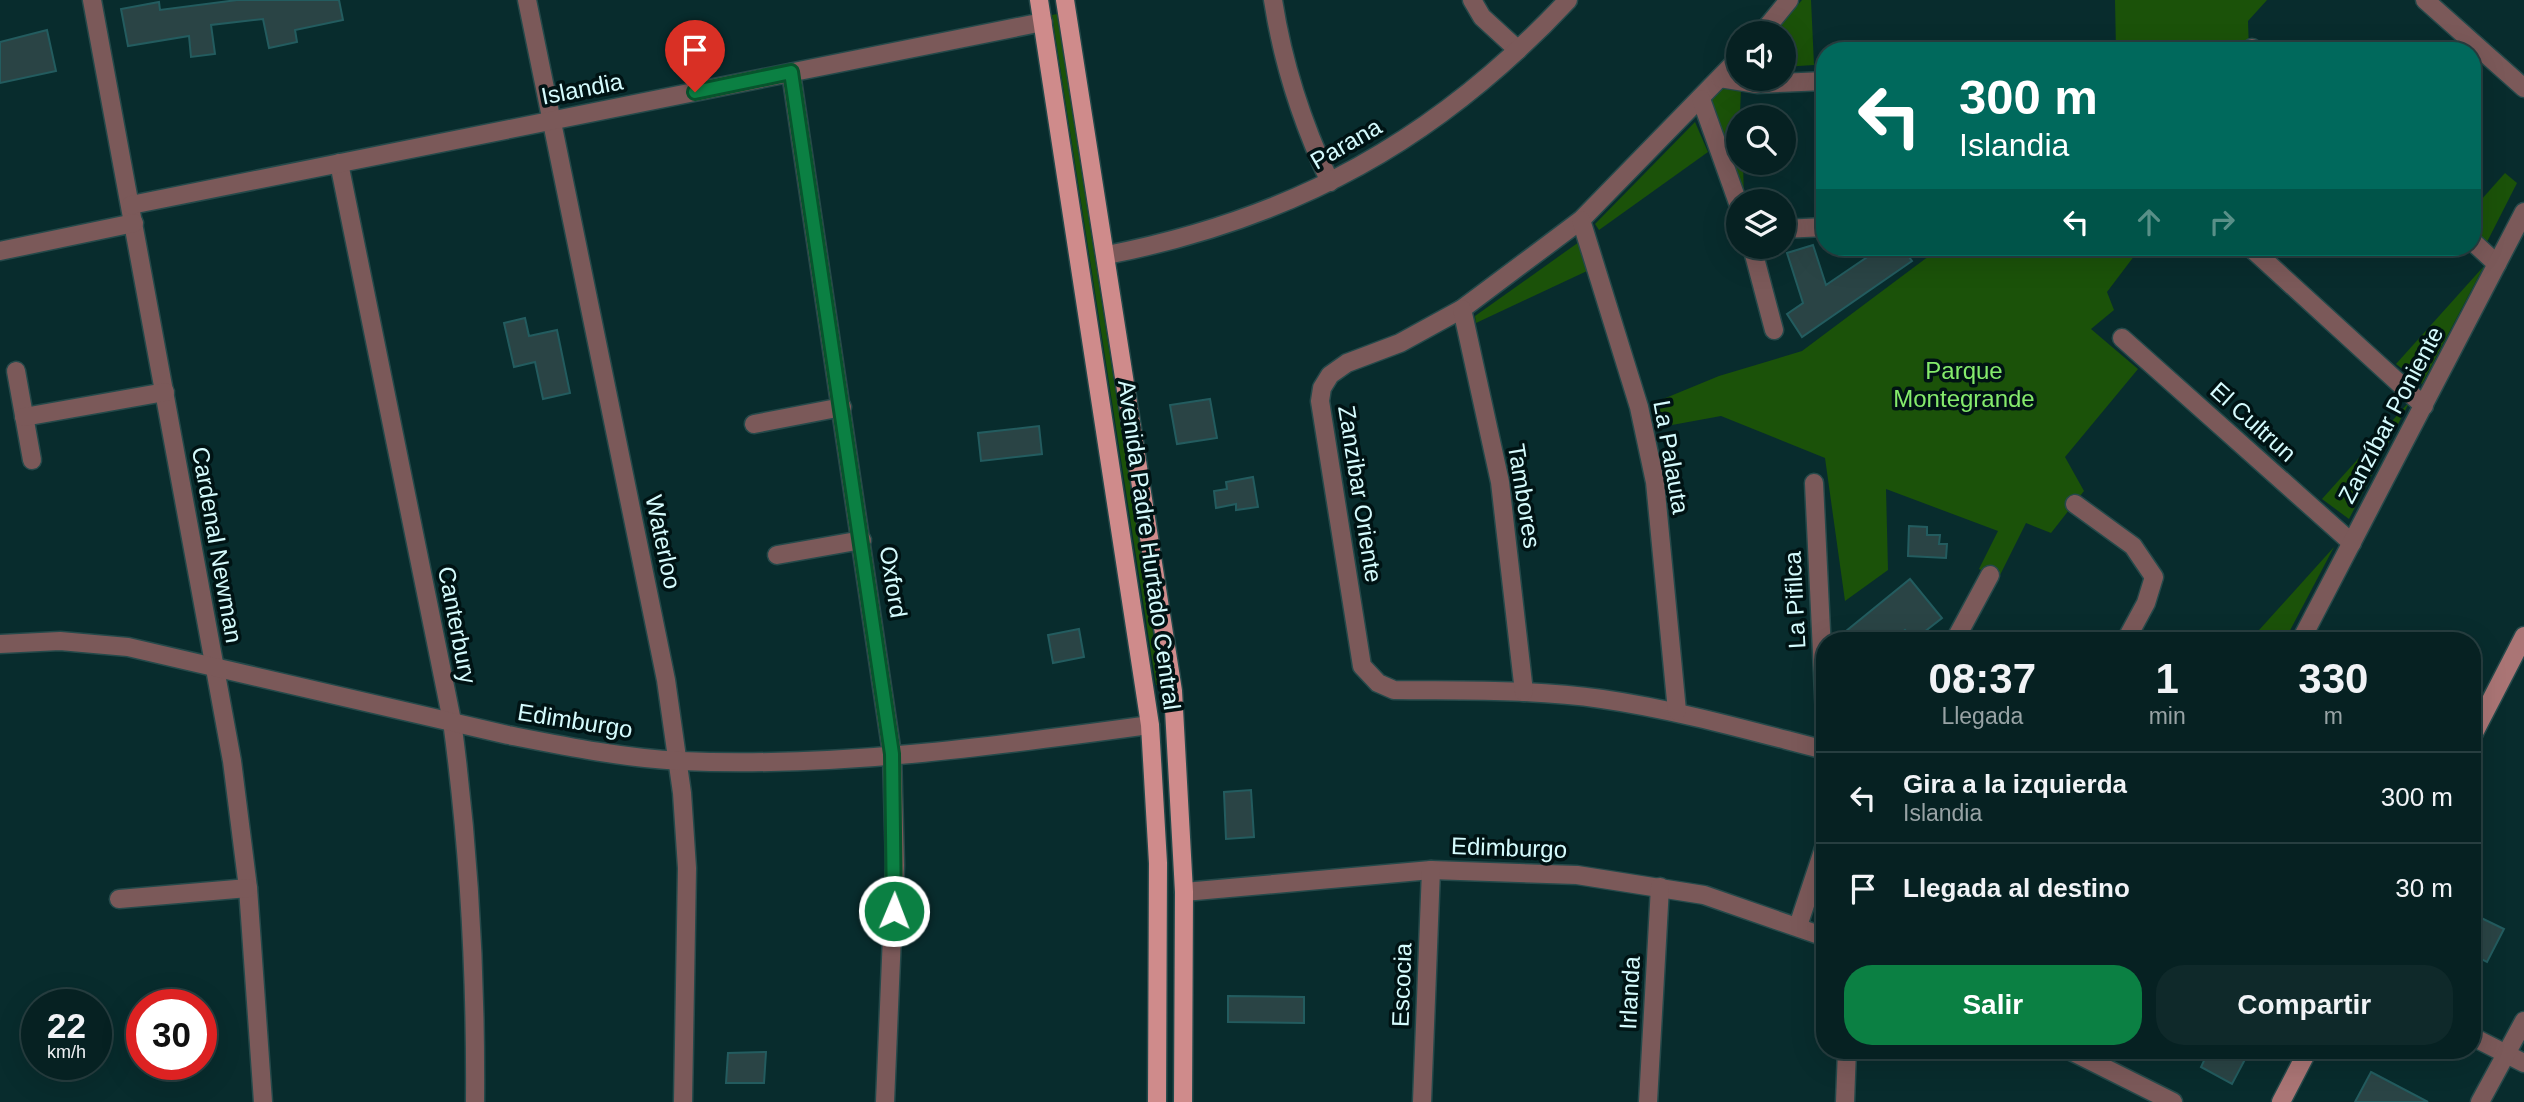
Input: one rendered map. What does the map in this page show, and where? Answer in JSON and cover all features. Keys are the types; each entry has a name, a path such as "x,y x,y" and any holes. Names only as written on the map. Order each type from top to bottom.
{"main road":[{"name":"Avenida Padre Hurtado Central","path":"1039,0 1150,725 1158,863 1157,1102"},
{"name":"Avenida Padre Hurtado Central","path":"1065,0 1107,255 1173,691 1180,772 1184,892 1182,1102"},
{"path":"2481,719 2524,636"},
{"path":"2281,1102 2303,1059"}],"street":[{"name":"Cardenal Newman","path":"92,0 232,761 248,888 263,1102"},
{"name":"Waterloo","path":"527,0 666,680 678,761 687,868 683,1102"},
{"path":"1273,0 1292,91 1303,125 1330,182"},
{"path":"1472,0 1482,17 1518,50"},
{"name":"Parana","path":"1107,255 1230,225 1278,207 1330,182 1419,129 1518,50 1569,0"},
{"path":"1772,21 1789,0"},
{"path":"2425,0 2472,42"},
{"name":"Islandia","path":"0,251 132,214 339,163 1043,22"},
{"path":"2481,50 2524,88"},
{"name":"Oxford","path":"791,72 892,754 895,877 885,1102"},
{"name":"Zanzibar Oriente","path":"1726,72 1581,220 1462,310 1400,343 1348,363 1330,375 1322,388 1320,401 1362,666 1377,683 1394,690 1524,692 1599,698 1677,711 1816,748"},
{"path":"1720,78 1757,84 1816,81"},
{"path":"1701,99 1733,189"},
{"name":"Canterbury","path":"339,163 452,721 464,813 470,904 475,1102"},
{"name":"Zanzíbar Poniente","path":"2305,632 2524,212"},
{"name":"La Palauta","path":"1581,220 1639,407 1655,482 1677,711"},
{"path":"1796,228 1816,227"},
{"path":"2481,249 2497,264"},
{"path":"2260,256 2424,406"},
{"path":"1755,259 1774,330"},
{"name":"Tambores","path":"1462,310 1500,482 1524,692"},
{"name":"El Cultrun","path":"2122,338 2352,543"},
{"path":"16,372 32,460"},
{"path":"24,417 164,392"},
{"path":"754,424 842,407"},
{"name":"La Pifilca","path":"1814,483 1821,632"},
{"path":"2074,504 2133,546 2154,577 2146,603 2130,632"},
{"path":"777,555 862,540"},
{"path":"1959,632 1990,575"},
{"name":"Edimburgo","path":"0,644 96,643 214,666 565,746 678,761 790,761 892,754 1150,725"},
{"name":"Edimburgo","path":"1184,892 1431,870 1577,875 1704,895 1816,933"},
{"name":"Escocia","path":"1422,1102 1431,870"},
{"path":"1798,926 1816,872"},
{"name":"Irlanda","path":"1648,1102 1660,887"},
{"path":"119,899 248,888"},
{"path":"2480,1102 2524,1021"},
{"path":"2481,1041 2524,1063"},
{"path":"1845,1102 1847,1059"},
{"path":"2087,1059 2173,1102"}],"green space":[{"path":"1802,0 1811,0 1814,65 1796,66 1796,21 1783,21"},
{"path":"2115,0 2267,0 2248,21 2249,42 2116,42"},
{"path":"1057,14 1161,685 1156,685 1052,15"},
{"path":"1722,89 1741,91 1740,105 1726,105 1726,148 1709,97"},
{"path":"1695,122 1708,152 1599,230 1595,224"},
{"path":"2505,173 2517,183 2487,242 2481,237 2481,200"},
{"path":"1735,175 1743,175 1744,189 1740,189"},
{"path":"1579,242 1587,271 1476,323 1475,316"},
{"name":"Parque Montegrande","path":"1929,256 2134,256 2107,292 2114,310 2091,329 2138,369 2065,457 2084,491 2051,533 2026,523 1998,579 1979,569 1998,531 1886,489 1888,570 1845,601 1825,458 1721,416 1661,427 1651,404 1719,376 1802,351"},
{"path":"2484,266 2422,384 2396,364"},
{"path":"2410,401 2349,519 2322,499"},
{"path":"2334,547 2289,632 2257,632"}],"building":[{"path":"237,0 339,0 343,20 295,30 297,42 269,48 263,19 211,25 215,54 191,57 189,36 128,46 121,9 159,2 160,10"},
{"path":"47,30 56,71 0,83 0,42"},
{"path":"1813,245 1826,285 1869,256 1908,256 1912,261 1802,337 1787,314 1803,303 1789,259 1796,259 1796,250"},
{"path":"525,318 529,336 557,330 570,393 543,399 535,362 514,367 504,323"},
{"path":"1210,399 1217,438 1177,444 1170,405"},
{"path":"1039,426 1042,454 981,461 978,433"},
{"path":"1253,477 1258,507 1236,510 1236,504 1216,508 1214,491 1227,489 1226,482"},
{"path":"1909,526 1927,527 1927,535 1940,535 1939,544 1947,544 1946,558 1908,556"},
{"path":"1910,579 1942,618 1924,632 1845,632"},
{"path":"1079,629 1084,657 1053,663 1048,635"},
{"path":"1251,790 1254,837 1226,839 1224,792"},
{"path":"2481,918 2504,929 2487,962 2481,959"},
{"path":"1228,996 1304,997 1304,1023 1228,1022"},
{"path":"766,1052 764,1083 726,1083 728,1053"},
{"path":"2205,1059 2245,1059 2232,1084 2201,1067"},
{"path":"2371,1072 2428,1102 2355,1102"}],"route":[{"path":"695,92 791,72 876,626 892,754 895,823 894,911"}]}
